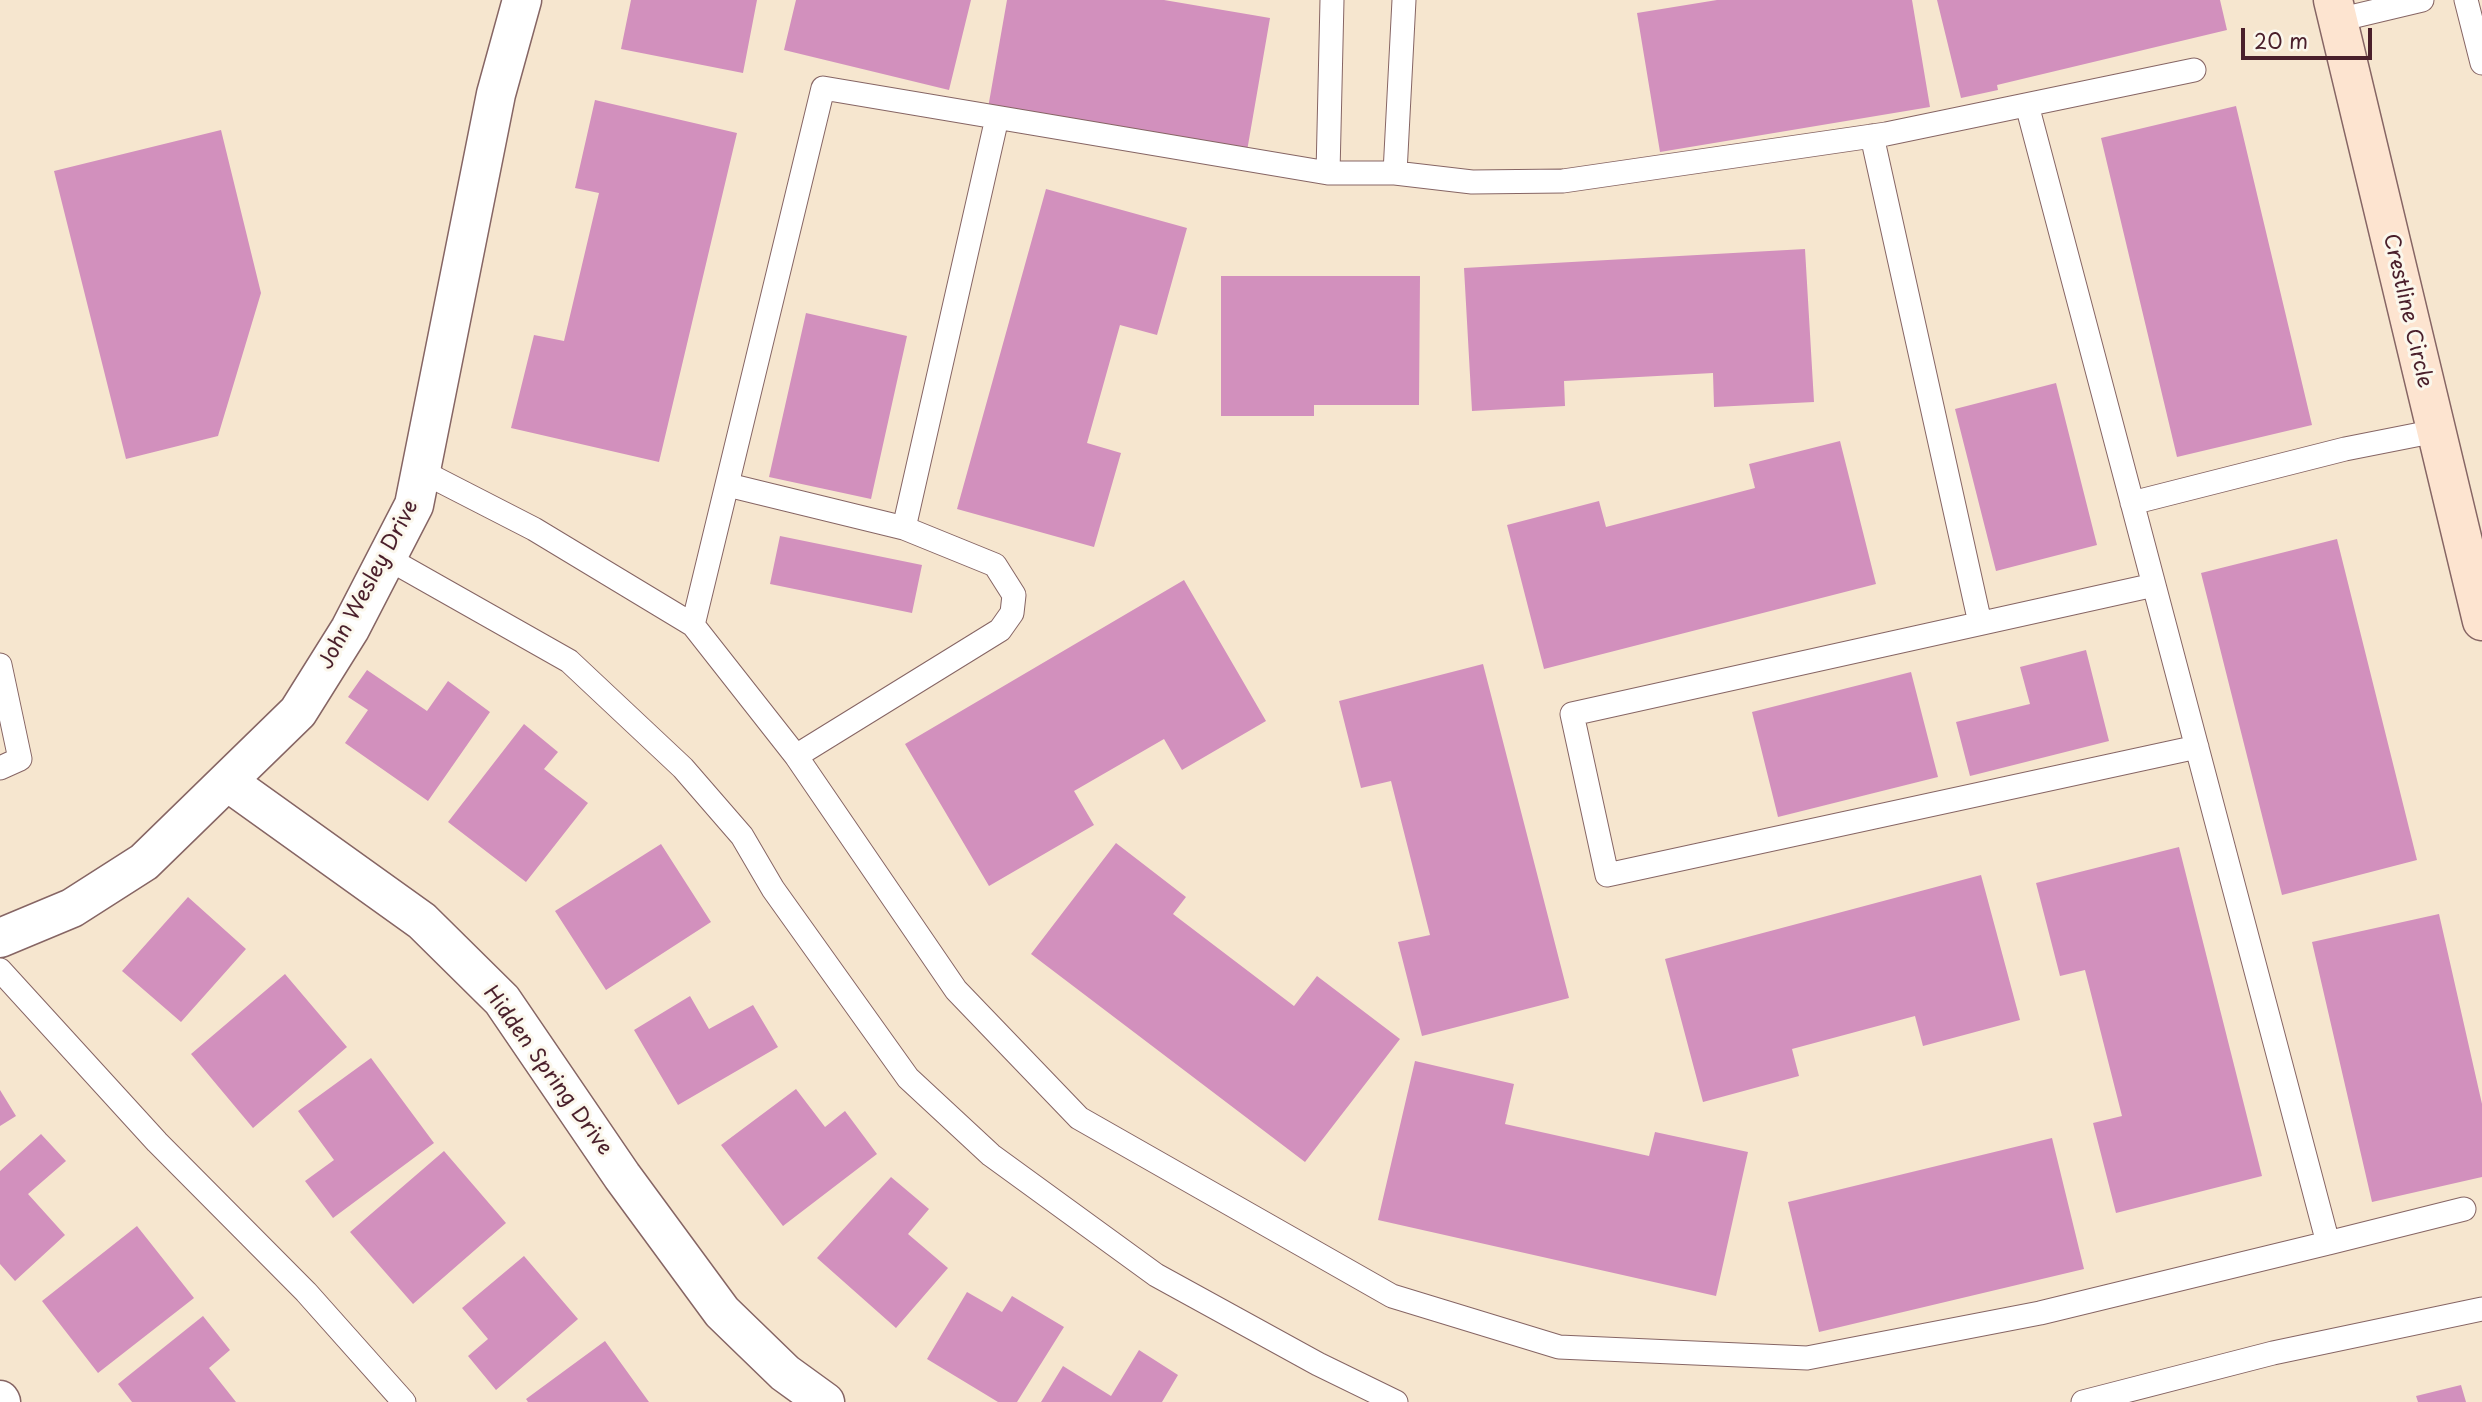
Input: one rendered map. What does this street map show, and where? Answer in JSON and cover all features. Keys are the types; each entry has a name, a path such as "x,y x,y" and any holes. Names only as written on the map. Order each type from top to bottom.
{"street":[{"name":"John Wesley Drive","path":"0,938 72,908 144,862 298,712 350,629 414,505 423,472 496,94 522,0"},
{"name":"Crestline Circle","path":"2335,10 2482,621"},
{"name":"Hidden Spring Drive","path":"228,782 422,920 502,1000 622,1176 722,1311 785,1373 825,1402"}],"lane":[{"path":"1328,173 1332,0"},
{"path":"1395,173 1404,0"},
{"path":"2335,10 2421,0"},
{"path":"2466,0 2482,63"},
{"path":"693,625 823,88 1328,173 1395,173 1472,182 1563,181 1872,136 2194,70"},
{"path":"2027,105 2328,1243"},
{"path":"904,528 997,118"},
{"path":"1872,136 1980,623"},
{"path":"2132,503 2345,449 2436,430"},
{"path":"423,472 534,529 693,625 796,756 956,990 1079,1118 1392,1296 1559,1347 1807,1358 2040,1313 2464,1209"},
{"path":"728,485 904,528 995,565 1014,595 1012,613 1000,630 796,756"},
{"path":"387,558 569,661 683,768 742,836 780,900 908,1078 991,1155 1156,1275 1318,1364 1396,1402"},
{"path":"2154,584 1572,714 1607,875 2197,747"},
{"path":"0,666 20,759 0,768"},
{"path":"0,970 157,1142 306,1292 404,1402"},
{"path":"2083,1402 2273,1353 2482,1309"}],"building":[{"path":"631,0 757,0 743,73 621,49"},
{"path":"796,0 971,0 949,90 784,50"},
{"path":"1007,0 1164,0 1270,18 1247,151 988,108"},
{"path":"1717,0 1912,0 1930,107 1660,152 1637,13"},
{"path":"1937,0 2220,0 2227,30 1997,85 1998,90 1961,98"},
{"path":"595,100 737,133 659,462 511,428 534,335 564,341 599,193 575,188"},
{"path":"2236,106 2312,425 2177,457 2101,138"},
{"path":"221,130 261,293 218,436 126,459 54,171"},
{"path":"1046,189 1187,228 1157,335 1120,325 1087,443 1121,453 1094,547 957,509"},
{"path":"1805,249 1814,402 1714,407 1713,373 1564,381 1565,406 1472,411 1464,268"},
{"path":"1221,276 1420,276 1419,405 1314,405 1314,416 1221,416"},
{"path":"806,313 907,336 871,499 769,477"},
{"path":"2056,383 2097,545 1996,571 1955,409"},
{"path":"1840,441 1876,584 1544,669 1507,525 1599,501 1606,527 1755,488 1749,464"},
{"path":"780,536 922,565 912,613 770,584"},
{"path":"2337,539 2417,860 2282,895 2201,573"},
{"path":"1184,580 1266,721 1182,770 1164,739 1074,791 1094,825 989,886 905,744"},
{"path":"2086,650 2109,741 1970,776 1956,722 2030,704 2020,667"},
{"path":"1483,664 1569,998 1422,1036 1398,942 1430,935 1391,781 1361,788 1339,701"},
{"path":"367,670 427,711 448,681 490,712 428,801 345,743 368,710 348,697"},
{"path":"1911,672 1938,777 1778,817 1752,712"},
{"path":"524,724 558,752 544,769 588,803 526,882 448,822"},
{"path":"1116,843 1186,897 1173,914 1294,1006 1317,976 1400,1039 1305,1162 1031,954"},
{"path":"661,844 711,922 606,990 555,911"},
{"path":"2179,847 2262,1176 2116,1213 2093,1123 2122,1116 2085,970 2060,976 2036,883"},
{"path":"1981,875 2020,1020 1923,1046 1915,1016 1792,1049 1799,1076 1703,1102 1665,959"},
{"path":"188,897 246,949 181,1022 122,971"},
{"path":"2439,914 2482,1104 2482,1177 2372,1202 2312,942"},
{"path":"285,974 347,1047 253,1128 191,1054"},
{"path":"690,996 709,1029 753,1005 778,1047 678,1105 634,1030"},
{"path":"371,1058 434,1143 333,1218 305,1181 334,1160 298,1111"},
{"path":"1415,1061 1514,1084 1505,1124 1649,1156 1655,1132 1748,1152 1716,1296 1378,1220"},
{"path":"796,1089 825,1127 845,1111 877,1154 783,1226 721,1145"},
{"path":"0,1090 16,1116 0,1126"},
{"path":"41,1134 66,1161 28,1194 65,1235 15,1281 0,1264 0,1171"},
{"path":"2052,1138 2084,1269 1819,1332 1788,1202"},
{"path":"444,1151 506,1223 413,1304 350,1232"},
{"path":"891,1177 929,1209 908,1234 948,1268 896,1328 817,1258"},
{"path":"137,1226 194,1298 98,1373 42,1301"},
{"path":"524,1256 578,1319 496,1390 468,1356 488,1339 462,1308"},
{"path":"967,1292 1002,1312 1012,1296 1064,1327 1017,1402 998,1402 927,1359"},
{"path":"203,1316 230,1350 209,1368 236,1402 132,1402 118,1384"},
{"path":"605,1341 649,1402 528,1402 526,1399"},
{"path":"1139,1350 1178,1375 1162,1402 1041,1402 1063,1366 1111,1396"},
{"path":"2461,1385 2466,1402 2418,1402 2416,1396"}]}
